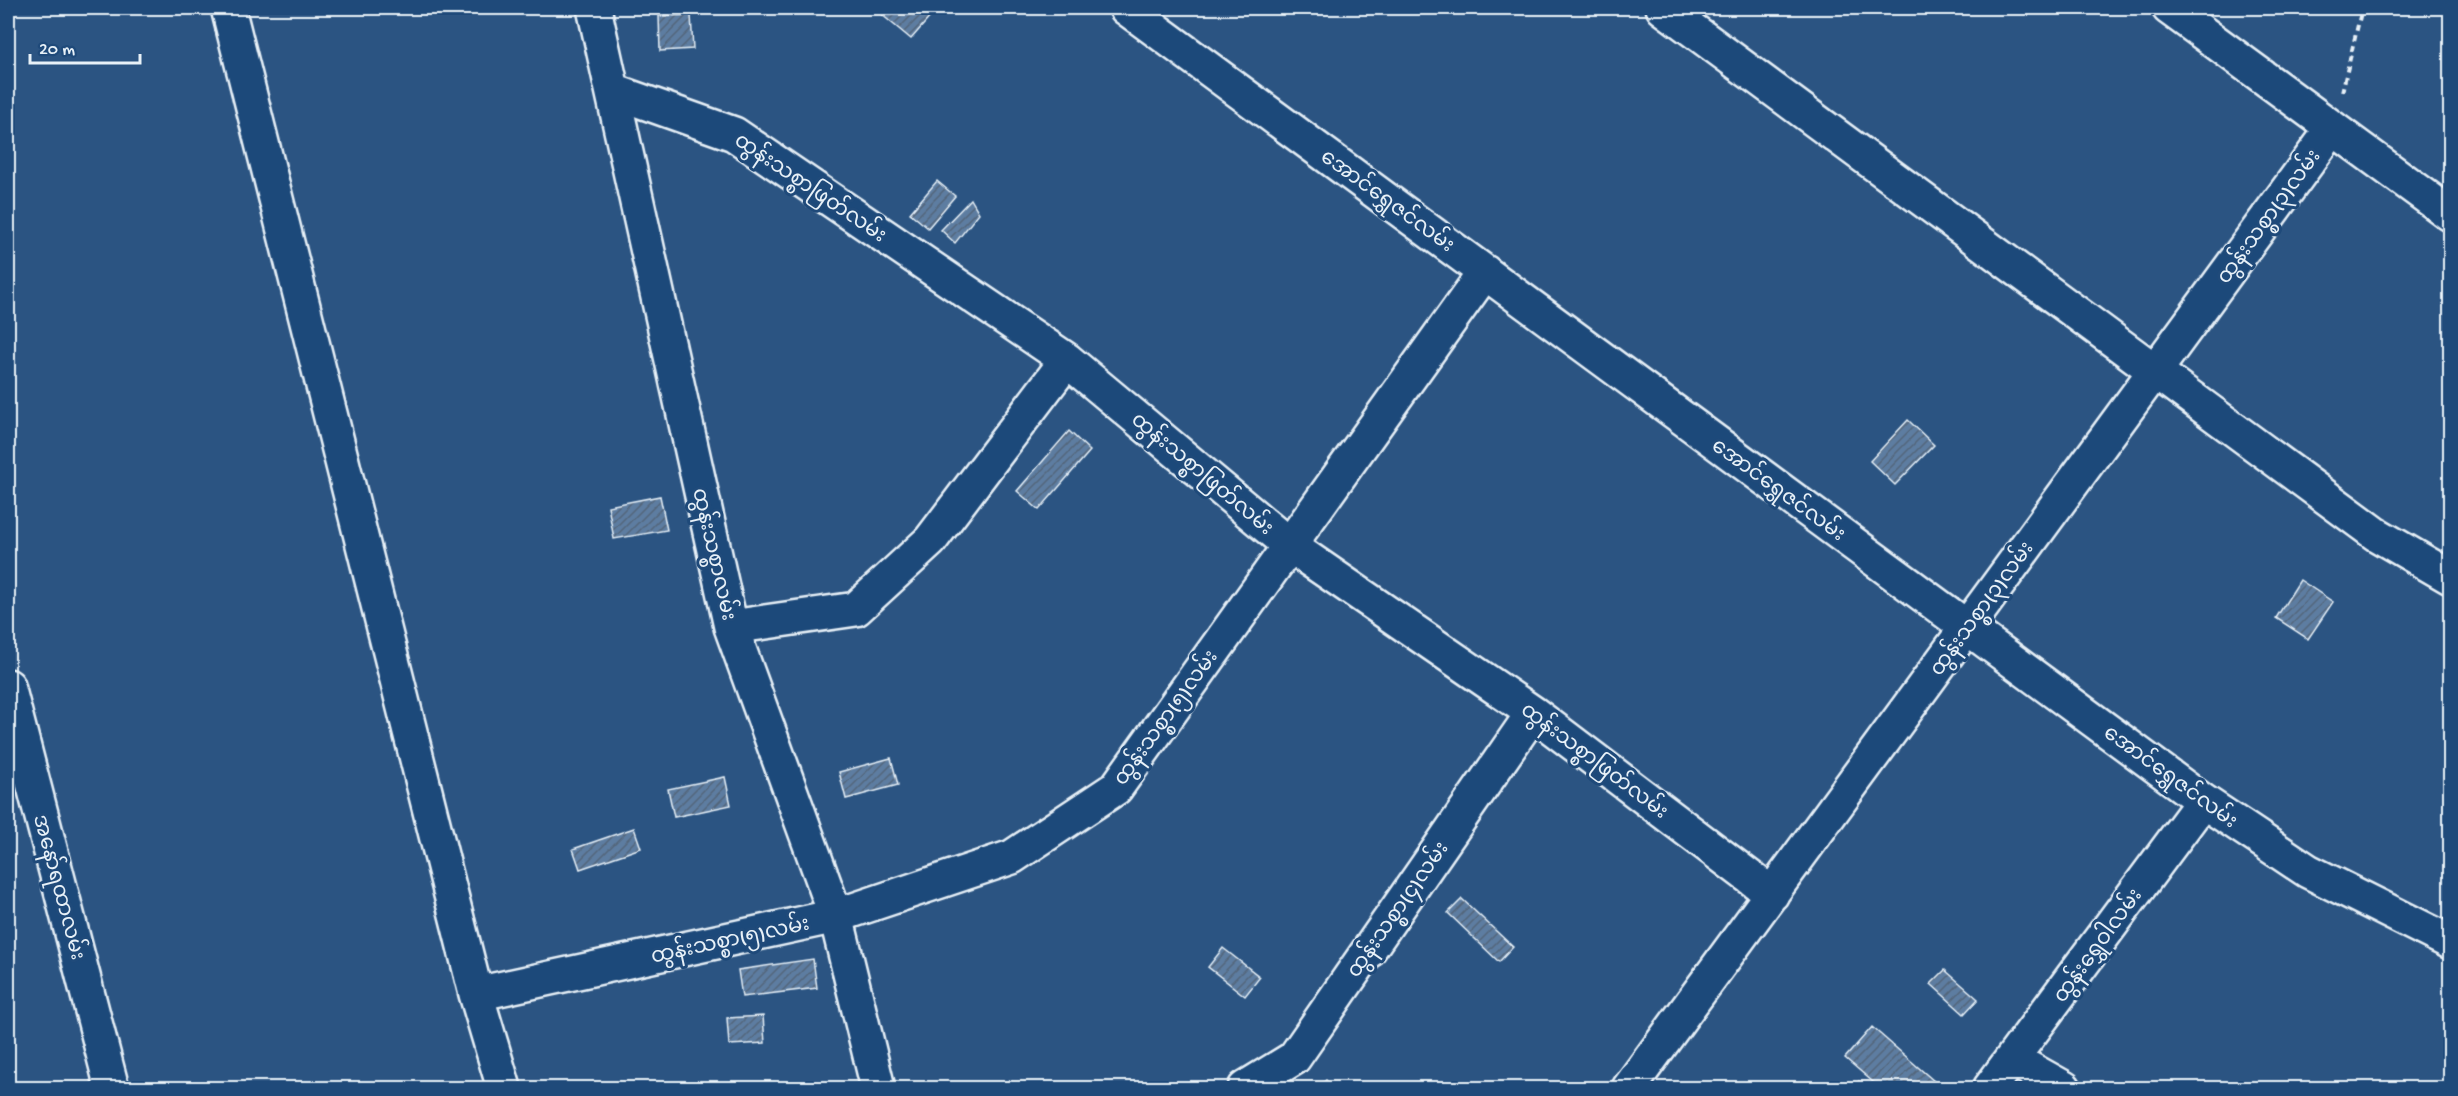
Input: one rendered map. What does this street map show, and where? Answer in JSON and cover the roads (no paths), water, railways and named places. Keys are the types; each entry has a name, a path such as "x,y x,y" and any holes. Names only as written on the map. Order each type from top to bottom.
{"street":[{"path":"228,8 476,994 504,1089"},
{"name":"ထွန်းသစ္စာလမ်း","path":"594,8 731,627 836,916 878,1089"},
{"name":"အောင်ရွှေဇင်လမ်း","path":"1126,8 2203,801 2308,871 2451,942"},
{"path":"1663,8 2376,534 2451,577"},
{"path":"2169,8 2451,214"},
{"name":"ထွန်းသစ္စာဖြတ်လမ်း","path":"613,91 734,134 1066,360 1290,546 1533,713 1772,894"},
{"name":"ထွန်းသစ္စာ(၃)လမ်း","path":"1629,1089 2333,128"},
{"name":"ထွန်းသစ္စာ(၅)လမ်း","path":"476,994 836,916 1012,857 1116,788 1485,272"},
{"path":"731,627 856,609 930,541 1066,360"},
{"name":"အနော်ရထာလမ်း","path":"8,687 112,1089"},
{"name":"ထွန်းသစ္စာ(၄)လမ်း","path":"1245,1089 1294,1058 1533,713"},
{"name":"ထွန်းရွှေဝါလမ်း","path":"1990,1089 2203,801"},
{"path":"2012,1059 2064,1089"}]}
